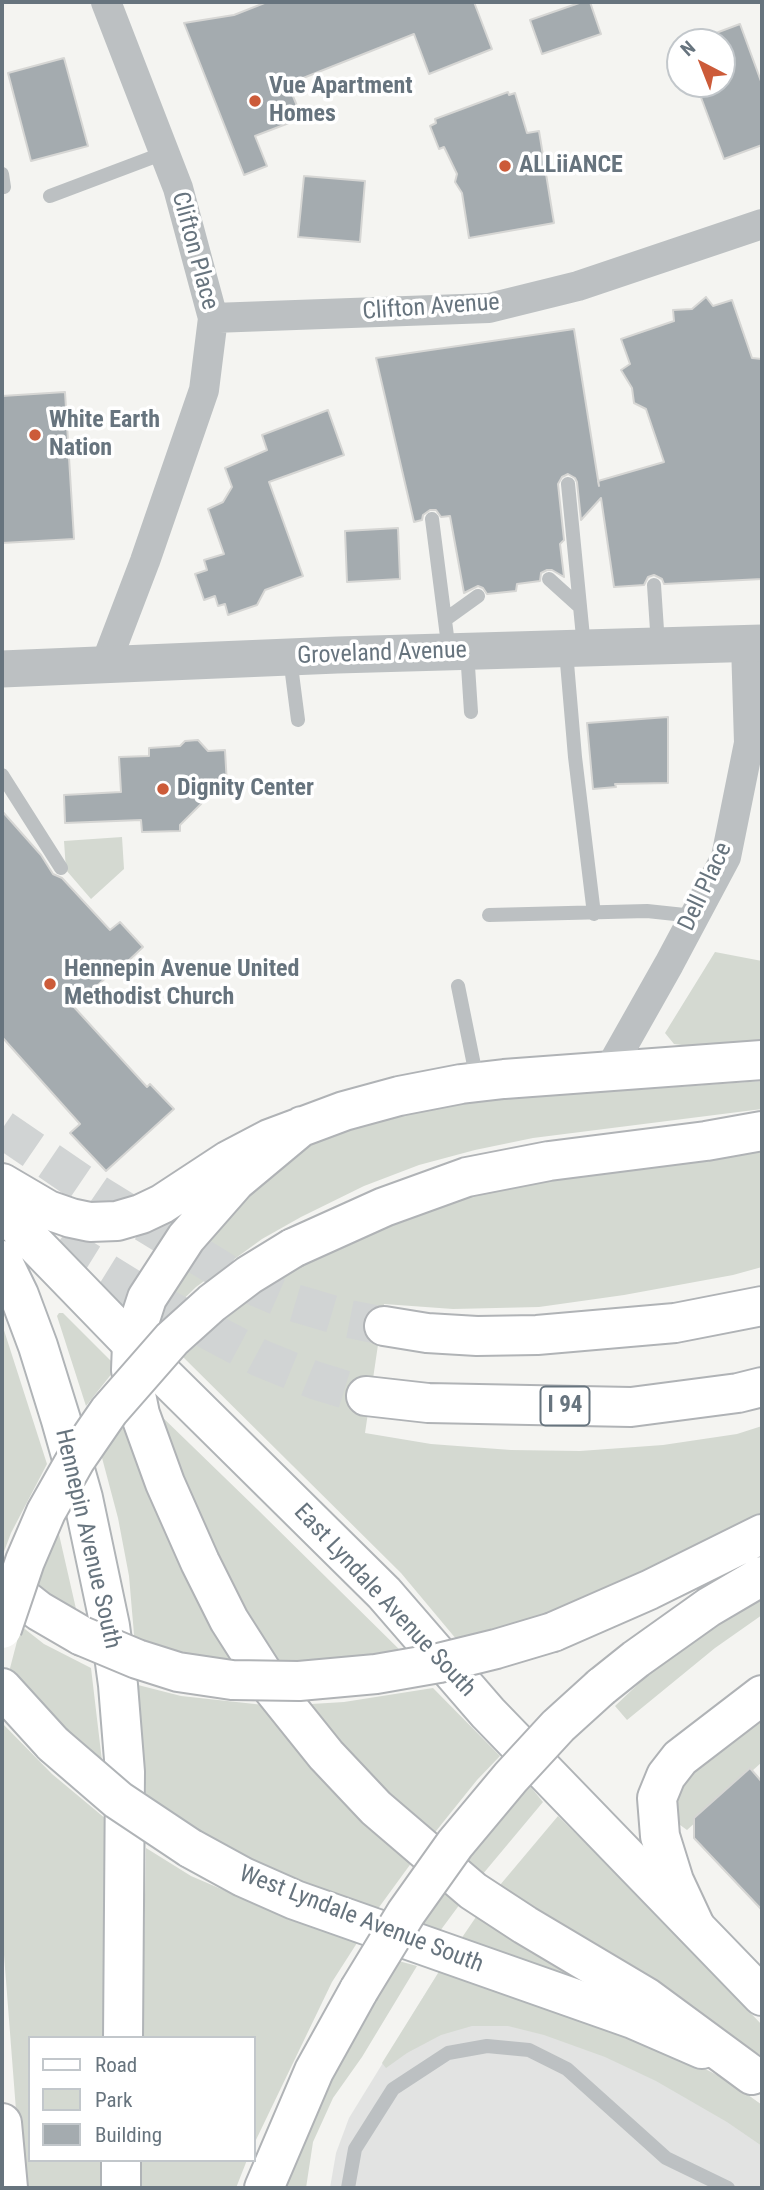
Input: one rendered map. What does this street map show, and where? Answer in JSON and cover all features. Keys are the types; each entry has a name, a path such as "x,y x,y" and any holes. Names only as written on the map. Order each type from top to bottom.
{"main road":[{"path":"2,1183 48,1210 71,1218 90,1222 117,1221 152,1209 240,1154 302,1126 399,1096 478,1082 762,1060"},
{"path":"302,1126 236,1181 186,1238 147,1298 132,1344 131,1370 140,1414 165,1483 200,1562 229,1620 258,1667 326,1755 376,1808 462,1883 525,1926 646,1997 757,2078"},
{"path":"2,1629 25,1561 46,1512 76,1459 109,1411 172,1339 212,1303 249,1275 293,1248 384,1206 467,1177 549,1161 762,1131"},
{"name":"East Lyndale Avenue South","path":"2,1210 132,1344 384,1593 488,1713 762,1996"},
{"name":"Hennepin Avenue South","path":"2,1260 19,1295 38,1346 61,1420 83,1498 110,1626 125,1772 123,2036"},
{"path":"384,1326 465,1336 537,1335 675,1323 762,1306"},
{"name":"I 94","path":"366,1396 428,1403 631,1407 698,1399 762,1387"},
{"path":"2,1582 39,1611 82,1636 137,1659 178,1672 232,1680 299,1681 376,1674 430,1665 553,1632 640,1594 762,1534"},
{"path":"264,2188 314,2071 406,1913 455,1844 558,1726 601,1687 709,1607 762,1576"},
{"name":"West Lyndale Avenue South","path":"2,1688 54,1744 118,1800 190,1848 243,1877 295,1900 633,2018 696,2046 757,2078"},
{"path":"695,1926 674,1881 660,1836 657,1798 666,1776 680,1758 762,1695"},
{"path":"2,2123 8,2188"},
{"path":"121,2162 121,2188"}],"street":[{"name":"Clifton Place","path":"106,2 178,188 214,318 204,390 145,561 106,663"},
{"name":"Clifton Avenue","path":"214,318 489,308 578,286 762,224"},
{"name":"Groveland Avenue","path":"2,669 290,657 454,641 575,649 754,643"},
{"name":"Dell Place","path":"608,1072 726,856 749,743 754,643"}],"lane":[{"path":"50,196 164,153"},
{"path":"568,484 580,607 575,649 575,757 594,914"},
{"path":"432,519 454,641 471,712"},
{"path":"549,579 580,607"},
{"path":"654,584 658,646"},
{"path":"454,641 478,596"},
{"path":"290,657 299,720"},
{"path":"2,775 61,867"},
{"path":"489,915 647,911 694,916"},
{"path":"458,986 478,1082"},
{"path":"348,2188 355,2149 393,2089 448,2053 487,2046 529,2050 567,2069 666,2158 728,2188"}],"shaded area":[{"path":"440,1970 665,2049 727,2080 762,2105 762,2188 330,2188 336,2153 349,2118"}],"green space":[{"path":"122,837 124,869 91,899 66,870 64,841"},
{"path":"715,952 762,961 762,1041 689,1046 674,1044 665,1033"},
{"path":"762,1081 762,1109 533,1138 419,1165 364,1186 262,1239 196,1287 155,1327 158,1299 280,1153 408,1113 487,1100"},
{"path":"762,1142 762,1267 624,1295 539,1307 453,1309 384,1304 365,1433 431,1444 511,1450 580,1451 663,1445 737,1434 762,1426 762,1513 600,1599 462,1646 401,1573 183,1357 238,1308 305,1261 451,1196"},
{"path":"63,1313 117,1367 86,1406 57,1316"},
{"path":"2,1324 47,1464 11,1533 2,1557"},
{"path":"157,1412 407,1657 272,1668 217,1573"},
{"path":"124,1423 239,1667 135,1646 129,1576 118,1518 101,1454"},
{"path":"58,1530 79,1622 31,1594"},
{"path":"762,1587 762,1615 715,1648 627,1720 615,1706 654,1669"},
{"path":"21,1626 44,1644 91,1668 102,1761 9,1672"},
{"path":"138,1685 181,1696 264,1705 326,1783 363,1822 412,1862 377,1910 295,1881 244,1858 190,1826 146,1795"},
{"path":"433,1688 500,1756 428,1841 295,1705 344,1702"},
{"path":"762,1713 762,1762 687,1830 669,1817 672,1793 690,1771"},
{"path":"2,1723 52,1774 106,1819 105,2036 28,2036 28,2162 103,2162 102,2188 22,2188 2,1929"},
{"path":"530,1786 543,1802 477,1881 460,1868"},
{"path":"558,1816 762,2025 762,2056 495,1891"},
{"path":"146,1848 191,1876 300,1923 357,1943 332,1982 256,2140 256,2036 142,2036"},
{"path":"444,1890 460,1904 440,1931 418,1925"},
{"path":"478,1914 577,1971 572,1979 461,1939"},
{"path":"395,1960 417,1966 362,2057 333,2098 313,2142 306,2188 279,2188 315,2102"},
{"path":"440,1970 665,2049 727,2080 762,2105 762,2146 727,2122 656,2081 605,2057 544,2035 508,2026 472,2026 441,2035 386,2068 382,2063"},
{"path":"140,2162 246,2162 236,2188 140,2188"}],"building":[{"name":"Vue Apartment Homes","path":"267,2 474,2 492,49 429,74 414,34 288,84 302,118 255,136 267,166 244,175 184,23 234,15"},
{"path":"582,2 590,2 601,34 542,54 530,20"},
{"path":"740,24 762,84 762,145 724,159 701,98 736,98 736,28 729,28"},
{"path":"64,58 88,146 31,161 8,73"},
{"name":"ALLiiANCE","path":"508,92 509,95 515,93 527,133 539,131 554,223 469,238 462,193 455,182 457,174 444,147 439,149 430,126 436,123 435,119"},
{"path":"304,176 365,181 360,242 298,237"},
{"path":"706,297 713,306 732,300 752,358 762,359 762,579 664,584 662,579 654,575 648,577 644,585 614,587 601,498 581,520 577,482 568,474 562,477 558,484 564,540 560,544 564,577 547,570 541,573 540,581 517,584 516,591 487,594 478,586 464,593 450,516 441,517 436,510 430,510 423,515 422,520 414,522 376,358 574,329 598,481 664,462 646,409 634,403 632,388 621,370 630,364 621,339 674,321 673,310 692,309"},
{"name":"White Earth Nation","path":"65,392 74,539 2,543 2,396"},
{"path":"328,410 344,455 269,482 303,576 265,590 257,605 228,615 225,604 218,606 215,596 204,600 195,574 207,570 204,560 224,554 208,509 223,502 232,487 225,468 267,450 262,435"},
{"path":"398,528 400,579 347,582 345,531"},
{"path":"668,717 668,783 615,784 616,787 593,789 587,723"},
{"name":"Dignity Center","path":"198,740 208,751 225,750 227,785 211,786 201,804 180,825 180,831 142,832 141,820 65,823 64,795 121,792 119,757 149,756 149,748 180,746 185,741"},
{"name":"Hennepin Avenue United Methodist Church","path":"2,811 41,855 53,874 62,878 110,930 120,922 143,947 74,1007 147,1087 150,1084 174,1109 106,1171 70,1133 80,1124 2,1037"},
{"path":"750,1768 762,1782 762,1910 694,1838 694,1818"}],"tunnel":[{"path":"2,1129 99,1195 233,1277 288,1301 384,1326"},
{"path":"14,1206 81,1257 149,1299 260,1358 314,1380 366,1396"}],"place":[{"name":"Vue Apartment Homes","path":"255,101"},
{"name":"ALLiiANCE","path":"505,166"},
{"name":"White Earth Nation","path":"35,435"},
{"name":"Dignity Center","path":"163,789"},
{"name":"Hennepin Avenue United Methodist Church","path":"50,984"}]}
